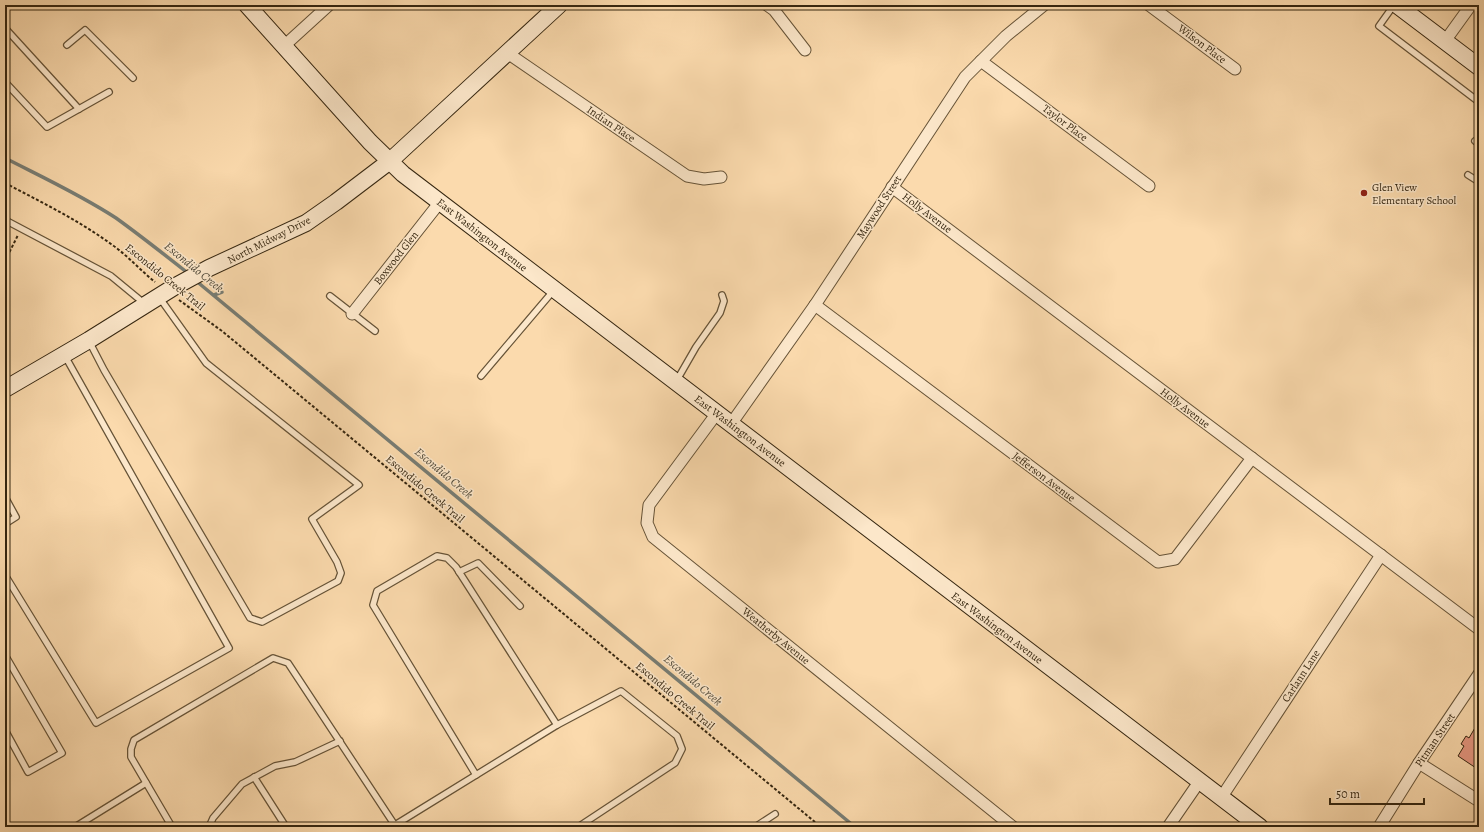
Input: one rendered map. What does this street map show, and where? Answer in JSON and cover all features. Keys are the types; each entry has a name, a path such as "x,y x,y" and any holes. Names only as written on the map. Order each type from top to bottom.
{"main road":[{"name":"East Washington Avenue","path":"247,5 370,142 402,174 1260,827"},
{"name":"North Midway Drive","path":"5,389 209,268 306,223 390,161 506,52 560,5"},
{"path":"1396,5 1479,67"}],"street":[{"path":"284,46 329,5"},
{"path":"767,5 774,10 805,50"},
{"name":"Maywood Street","path":"731,424 814,305 965,77 1006,36 1044,5"},
{"name":"Wilson Place","path":"1149,5 1235,69"},
{"path":"1444,41 1471,5"},
{"name":"Indian Place","path":"506,52 687,176 704,179 721,178"},
{"name":"Taylor Place","path":"981,60 1150,186"},
{"name":"Holly Avenue","path":"892,187 1479,629"},
{"name":"Boxwood Glen","path":"352,314 440,202"},
{"name":"Jefferson Avenue","path":"814,305 1158,562 1175,559 1252,458"},
{"name":"Weatherby Avenue","path":"717,413 649,506 647,523 653,537 1013,827"},
{"name":"Carlann Lane","path":"1221,798 1381,555"},
{"name":"Pitman Street","path":"1379,827 1419,763 1479,674"},
{"path":"1419,763 1479,801"},
{"path":"1168,827 1199,782"}],"lane":[{"path":"1396,5 1379,26 1479,102"},
{"path":"5,28 80,109"},
{"path":"67,45 85,30 133,78"},
{"path":"5,82 47,127 109,92"},
{"path":"1468,175 1479,182"},
{"path":"5,220 111,276 162,295 177,322 206,363 358,485 312,519 337,562 341,573 338,581 262,622 250,618 104,370 89,340"},
{"path":"481,376 554,290"},
{"path":"676,382 696,347 720,313 724,301 722,295"},
{"path":"330,296 375,331"},
{"path":"5,575 96,723 228,648 64,354"},
{"path":"5,497 16,517 5,524"},
{"path":"476,775 373,605 377,591 438,556 447,558 456,567 557,725"},
{"path":"459,572 478,563 520,606"},
{"path":"5,655 62,753 28,772 5,730"},
{"path":"172,827 131,757 131,749 134,740 273,658 288,663 395,826 557,725 621,692 677,736 682,748 675,763 578,827"},
{"path":"210,827 213,818 242,784 275,766 295,762 340,741"},
{"path":"254,777 286,827"},
{"path":"75,827 146,783"},
{"path":"755,827 776,814"}],"path":[{"name":"Escondido Creek Trail","path":"5,183 62,214 110,243 125,254 147,276 162,295 222,331 821,827"},
{"path":"5,261 5,258 21,229"}],"building":[{"path":"1479,721 1479,770 1458,756 1464,746 1461,744 1466,736 1469,738"}],"waterway":[{"name":"Escondido Creek","path":"5,158 61,186 116,218 189,274"},
{"name":"Escondido Creek","path":"195,280 855,827"},
{"path":"214,295 222,292"}],"place":[{"name":"Glen View Elementary School","path":"1364,193"}]}
